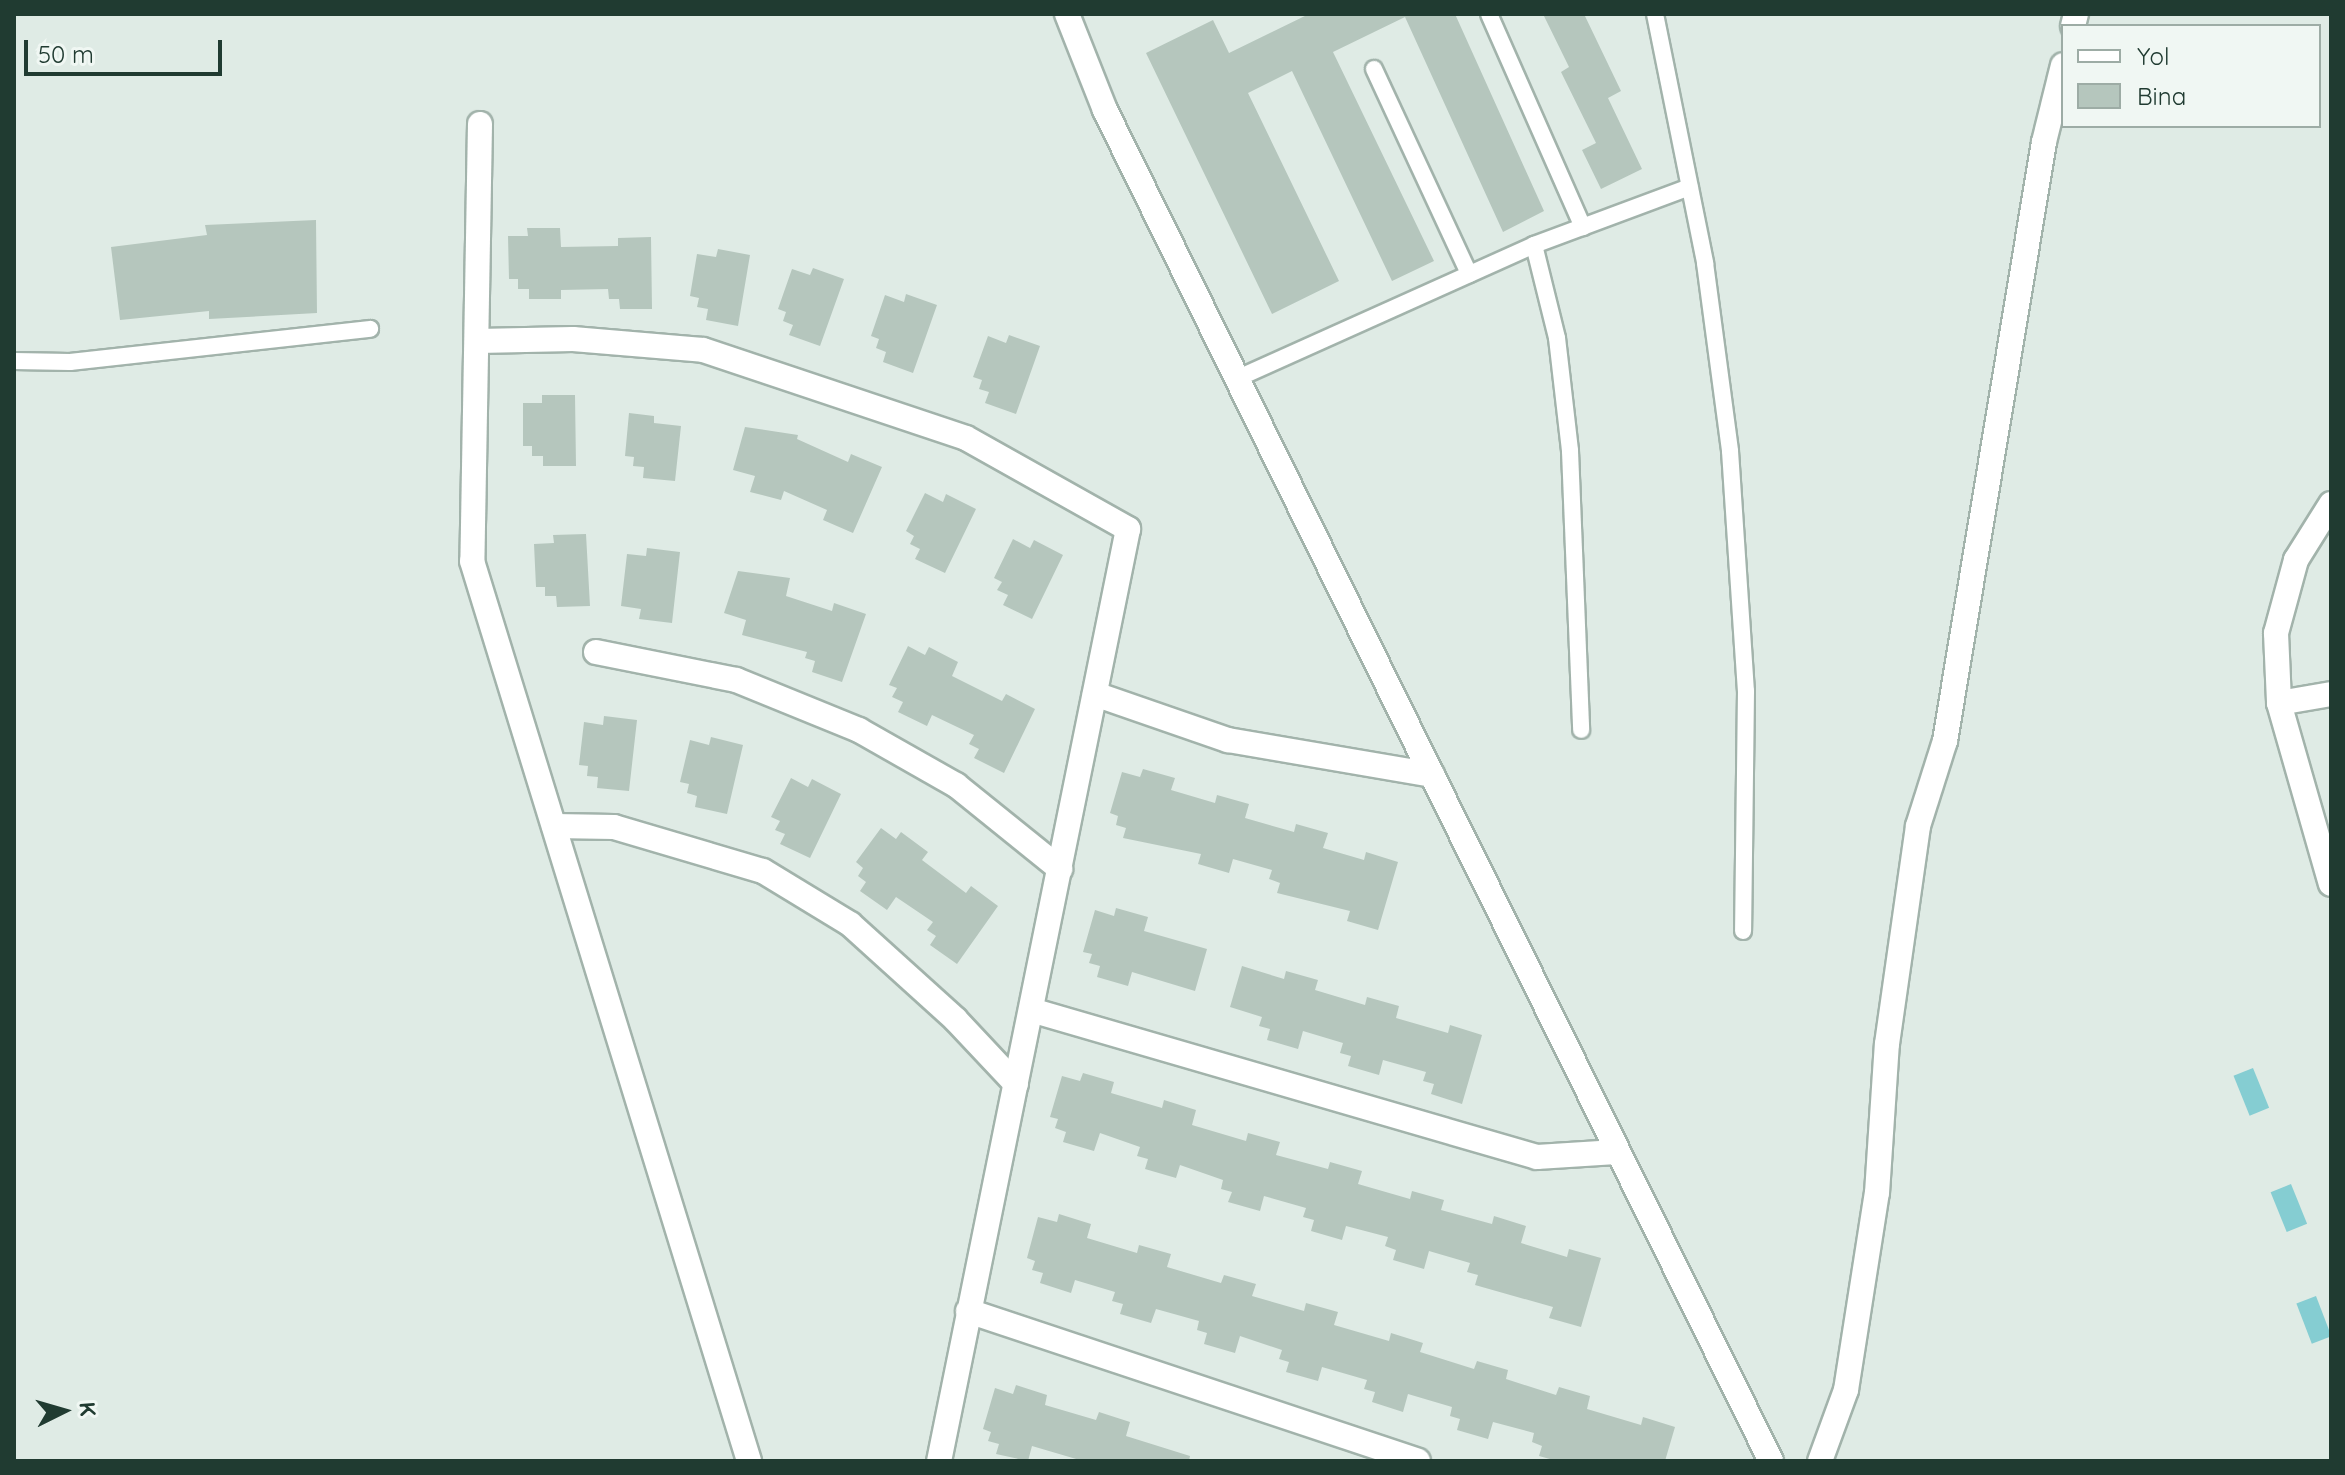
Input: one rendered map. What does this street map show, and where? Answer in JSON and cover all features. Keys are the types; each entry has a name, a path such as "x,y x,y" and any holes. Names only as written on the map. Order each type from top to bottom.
{"street":[{"path":"1067,14 1105,110 1771,1461"},
{"path":"1820,1461 1846,1390 1877,1193 1887,1044 1918,826 1945,741 2038,173 2061,74"},
{"path":"480,124 472,561 749,1461"},
{"path":"478,341 573,339 703,350 966,438 1128,529 939,1461"},
{"path":"2331,504 2296,560 2276,633 2279,703 2331,884"},
{"path":"596,652 736,680 859,730 956,785 1060,869"},
{"path":"1095,694 1228,740 1432,775"},
{"path":"2279,703 2331,694"},
{"path":"554,826 614,827 763,871 850,924 955,1019 1016,1084"},
{"path":"1031,1010 1537,1157 1616,1152"},
{"path":"968,1311 1418,1461"}],"lane":[{"path":"1489,14 1583,227"},
{"path":"1655,14 1690,187 1730,451 1746,691 1743,931"},
{"path":"1374,69 1469,274"},
{"path":"1236,379 1534,245 1690,187"},
{"path":"1534,245 1557,338 1570,451 1581,730"},
{"path":"14,361 70,362 370,329"}],"water":[{"path":"2253,1068 2269,1108 2250,1116 2234,1076"},
{"path":"2291,1184 2307,1224 2287,1232 2271,1192"},
{"path":"2316,1296 2331,1336 2312,1344 2296,1304"}],"building":[{"path":"1309,14 1455,14 1544,211 1503,232 1405,17 1333,52 1434,261 1392,281 1292,71 1248,93 1339,281 1272,314 1146,53 1213,20 1229,53"},
{"path":"1543,14 1584,14 1621,91 1608,98 1642,169 1601,189 1582,150 1596,143 1561,72 1569,67"},
{"path":"316,220 317,313 209,319 209,311 120,320 111,247 207,235 205,225"},
{"path":"527,228 560,228 561,247 618,246 618,238 651,237 652,309 620,309 619,299 609,299 608,289 561,290 561,299 529,299 529,289 518,289 518,279 509,279 508,236 528,236"},
{"path":"718,249 750,255 738,326 706,320 708,309 697,307 699,298 690,296 697,254 716,257"},
{"path":"813,268 844,279 820,346 789,335 793,325 783,321 786,312 778,309 792,269 810,275"},
{"path":"906,294 937,305 913,373 883,362 886,352 876,348 879,339 871,336 885,295 904,302"},
{"path":"1009,335 1040,346 1016,414 985,403 989,392 979,389 982,380 973,377 988,336 1006,343"},
{"path":"542,395 575,395 576,466 543,466 543,456 532,456 532,446 523,446 523,403 542,403"},
{"path":"629,413 654,416 654,423 681,426 675,481 643,478 644,467 633,466 634,457 625,456"},
{"path":"745,427 798,435 797,439 848,462 851,454 882,467 853,533 823,520 827,510 784,491 781,500 750,492 755,476 733,470"},
{"path":"925,493 943,502 946,494 976,509 945,573 915,559 920,549 910,544 914,536 906,531"},
{"path":"586,534 590,606 557,607 556,596 545,596 545,587 536,587 534,544 554,543 553,535"},
{"path":"1013,539 1030,548 1034,540 1063,555 1032,619 1003,605 1008,595 997,590 1002,582 994,578"},
{"path":"647,548 680,552 672,623 639,619 641,609 621,606 627,554 646,556"},
{"path":"738,571 790,578 786,596 832,611 834,603 866,614 842,682 812,672 815,661 805,658 807,652 742,635 746,620 724,613"},
{"path":"908,646 925,655 929,647 958,662 952,676 1002,701 1006,694 1035,709 1004,773 974,758 979,749 969,744 974,735 932,715 927,726 898,712 903,702 892,697 897,688 889,685"},
{"path":"604,716 637,720 629,791 597,788 598,777 587,776 588,766 579,765 584,722 603,725"},
{"path":"711,737 743,745 727,814 695,807 697,796 687,793 689,784 680,782 690,740 709,745"},
{"path":"1143,769 1175,778 1171,790 1215,803 1217,795 1249,804 1245,818 1294,832 1296,824 1328,833 1323,848 1364,860 1366,852 1398,862 1378,930 1347,921 1350,911 1277,893 1280,883 1269,879 1272,870 1233,859 1229,873 1198,864 1201,854 1123,838 1126,828 1116,825 1118,816 1110,813 1122,772 1140,777"},
{"path":"791,778 808,787 812,779 841,794 810,858 780,844 785,834 775,830 780,821 771,817"},
{"path":"881,828 896,839 901,832 928,852 922,860 966,893 971,886 998,906 957,964 930,945 936,936 927,930 933,922 896,897 887,910 860,891 866,882 858,876 863,868 856,862"},
{"path":"1116,908 1148,917 1144,931 1207,949 1195,991 1132,972 1128,986 1097,977 1100,966 1089,963 1092,954 1083,952 1095,910 1114,916"},
{"path":"1242,966 1284,979 1286,971 1318,980 1315,990 1365,1005 1367,997 1399,1006 1396,1018 1448,1033 1450,1025 1482,1035 1462,1104 1431,1094 1434,1084 1423,1081 1426,1072 1383,1060 1379,1075 1348,1066 1351,1056 1340,1053 1343,1043 1303,1031 1298,1049 1267,1040 1270,1029 1259,1026 1262,1017 1230,1007"},
{"path":"1083,1073 1114,1082 1111,1093 1162,1108 1164,1100 1196,1110 1192,1125 1246,1141 1248,1133 1280,1142 1276,1155 1328,1169 1330,1162 1362,1171 1358,1184 1410,1199 1412,1191 1444,1200 1441,1210 1492,1224 1494,1216 1526,1226 1521,1243 1567,1257 1569,1249 1601,1258 1581,1327 1549,1318 1553,1307 1475,1285 1478,1275 1467,1272 1470,1263 1429,1251 1424,1269 1393,1260 1396,1250 1385,1246 1388,1237 1346,1226 1342,1240 1311,1231 1314,1220 1303,1217 1306,1208 1264,1196 1260,1211 1228,1202 1232,1192 1221,1189 1223,1180 1180,1165 1176,1178 1145,1169 1148,1159 1137,1156 1140,1147 1100,1133 1094,1151 1063,1142 1066,1132 1055,1128 1058,1119 1050,1117 1062,1076 1080,1081"},
{"path":"1059,1214 1091,1224 1087,1238 1137,1253 1139,1245 1171,1254 1167,1267 1221,1283 1224,1275 1256,1284 1252,1296 1304,1311 1306,1303 1338,1312 1334,1325 1389,1341 1391,1333 1423,1343 1420,1352 1474,1369 1477,1361 1508,1370 1506,1379 1556,1395 1559,1387 1590,1396 1587,1409 1641,1425 1643,1417 1675,1427 1665,1461 1557,1461 1539,1456 1542,1446 1532,1442 1534,1433 1493,1422 1488,1439 1457,1430 1460,1419 1450,1416 1452,1407 1408,1394 1403,1412 1372,1402 1375,1392 1364,1389 1367,1380 1322,1367 1318,1381 1286,1372 1289,1362 1279,1359 1282,1350 1240,1336 1235,1353 1204,1344 1207,1333 1197,1330 1199,1321 1156,1309 1151,1323 1120,1314 1123,1304 1112,1301 1115,1292 1075,1280 1071,1293 1040,1283 1043,1273 1032,1270 1035,1261 1027,1258 1038,1217 1057,1222"},
{"path":"1016,1385 1047,1395 1045,1405 1096,1420 1099,1412 1130,1422 1126,1436 1190,1456 1189,1461 1083,1461 1032,1446 1028,1461 996,1454 999,1444 988,1441 991,1432 983,1429 995,1388 1013,1394"}]}
